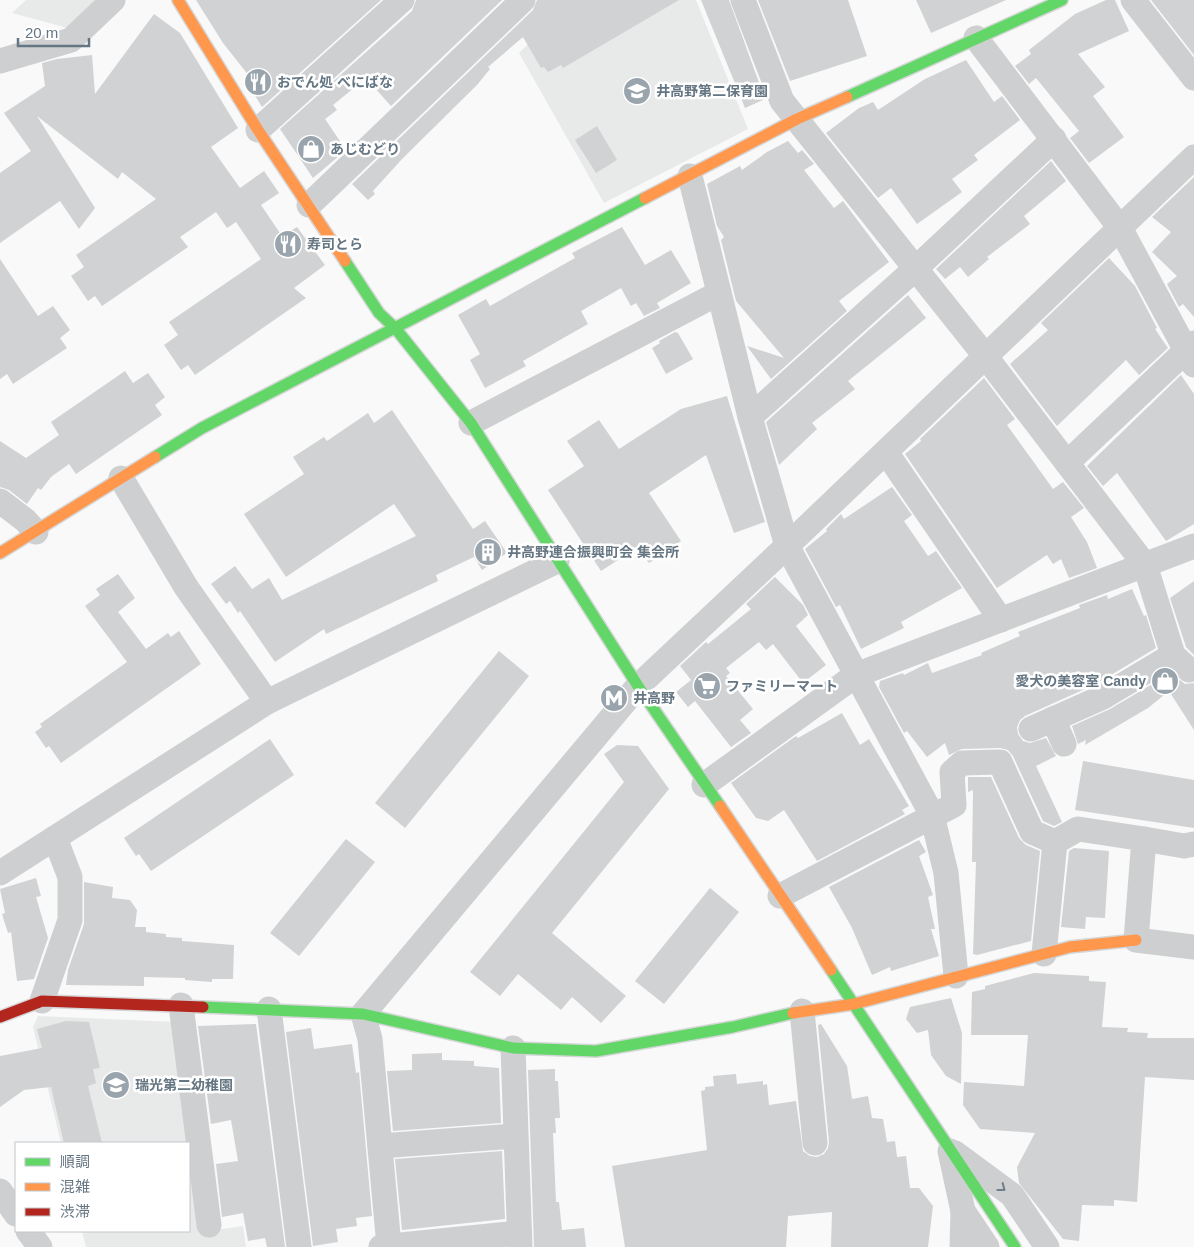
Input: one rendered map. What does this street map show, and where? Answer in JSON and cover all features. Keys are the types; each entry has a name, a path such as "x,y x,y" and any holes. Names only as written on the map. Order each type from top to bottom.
{"street":[{"path":"0,60 71,40 113,0"},
{"path":"178,0 258,130 379,313 396,329 471,423 638,686 854,1004 1014,1247"},
{"path":"258,130 402,0"},
{"path":"310,206 523,0"},
{"path":"743,0 782,100 986,357 1145,565 1181,662 1042,724 1064,744"},
{"path":"0,553 202,428 396,329 797,119 1062,0"},
{"path":"1133,0 1194,78"},
{"path":"976,38 1120,228 1191,353 1067,463"},
{"path":"750,417 915,269 1054,139"},
{"path":"363,1014 638,686 986,357 1194,157"},
{"path":"690,176 750,417 787,546 932,815 946,873 956,976"},
{"path":"471,423 718,293"},
{"path":"886,452 1001,620"},
{"path":"121,478 186,587 267,702"},
{"path":"0,501 25,520 36,532"},
{"path":"704,785 856,675 1194,546"},
{"path":"0,873 267,702 557,561"},
{"path":"780,896 954,805 952,772 962,763 1000,762 1032,832 1055,842"},
{"path":"1055,842 1078,829 1184,846 1194,844"},
{"path":"42,1001 70,920 70,877 55,838"},
{"path":"1136,940 1144,839"},
{"path":"1044,954 1055,842"},
{"path":"0,1017 42,1001 181,1004 363,1014 513,1048 596,1051 733,1027 802,1011 854,1004 1070,947 1136,940 1194,947"},
{"path":"181,1004 209,1225"},
{"path":"269,1009 299,1247"},
{"path":"802,1011 814,1143"},
{"path":"363,1014 370,1039 380,1146 385,1247 519,1240 514,1136 513,1048"},
{"path":"380,1146 514,1136"},
{"path":"949,1148 963,1211 962,1247"},
{"path":"949,1148 1012,1195 1048,1247"},
{"path":"0,1191 15,1213"},
{"path":"963,1211 988,1247"},
{"path":"29,1232 40,1247"}],"shaded area":[{"path":"26,0 95,0 68,28 12,13"},
{"name":"井高野第二保育園","path":"581,0 696,0 748,129 604,203 519,53 538,34"},
{"name":"瑞光第二幼稚園","path":"38,1016 176,1022 203,1232 243,1226 246,1247 86,1247 82,1232 190,1232 190,1142 61,1142 33,1027"}],"building":[{"path":"196,0 381,0 262,107 249,86 254,89 257,86 223,43"},
{"path":"416,0 502,0 391,106 366,78 333,105 337,110 325,119 346,150 313,178 280,129 412,11"},
{"path":"537,0 679,0 563,68 561,65 548,72 544,67 541,68 523,37 488,67 490,69 477,85 403,158 373,191 375,194 368,200 352,184 533,10"},
{"path":"701,0 729,0 765,99 745,108"},
{"path":"758,0 848,0 867,56 790,81"},
{"path":"916,0 1006,0 931,33"},
{"path":"1106,0 1115,0 1129,31 1078,54 1105,87 1093,96 1124,137 1089,163 1070,138 1079,131 1036,78 1029,84 1015,66 1031,54 1029,50 1075,14"},
{"path":"1151,0 1194,0 1194,55"},
{"path":"154,14 180,33 238,128 211,147 240,188 264,171 279,193 261,205 282,236 297,227 325,265 294,288 306,298 195,375 188,365 181,370 164,345 178,335 169,322 261,259 236,222 227,228 216,212 180,237 188,247 102,306 95,296 88,301 71,276 84,267 76,255 156,199 122,172 118,179 37,116 95,208 79,229 60,201 0,243 0,173 31,151 4,113 45,86 42,63 57,59 92,55 95,94"},
{"path":"966,60 994,102 1002,96 1020,120 974,155 978,160 952,179 962,192 917,224 891,188 878,198 826,133 859,108 873,102 878,110 925,79"},
{"path":"597,126 617,160 596,173 575,140"},
{"path":"788,141 798,153 802,150 814,164 804,170 834,208 843,201 889,262 839,301 847,311 771,379 747,346 784,358 736,301 721,240 724,237 717,226 707,184 740,166 742,170 767,152"},
{"path":"1051,161 1066,181 1024,216 1030,224 987,257 989,259 968,277 960,267 945,279 936,269"},
{"path":"1194,177 1194,317 1183,304 1179,307 1167,284 1177,276 1152,252 1171,232 1152,217"},
{"path":"622,227 645,265 671,250 691,283 657,303 660,308 644,316 636,303 631,306 621,288 581,311 588,324 523,361 526,366 485,388 470,360 480,354 458,315 486,299 490,306 575,258 572,253"},
{"path":"1109,258 1135,286 1157,328 1155,329 1168,348 1139,375 1126,360 1057,426 1010,364 1048,330 1041,323"},
{"path":"0,259 38,316 53,306 70,330 60,338 67,348 13,384 7,374 0,379"},
{"path":"908,295 926,318 848,381 855,389 812,423 817,429 779,465 766,422"},
{"path":"675,332 678,333 693,359 666,374 652,348 660,343 659,341"},
{"path":"125,371 133,383 148,373 165,397 155,405 162,415 76,474 69,464 51,477 41,490 38,488 27,504 9,490 0,487 0,441 26,458 59,435 51,422"},
{"path":"1181,375 1194,394 1194,524 1166,541 1117,473 1103,486 1087,466"},
{"path":"984,378 1015,419 1007,425 1053,489 1063,482 1084,508 1071,517 1087,542 1097,568 1069,578 1061,559 1053,564 1047,555 997,588 905,454 921,441 920,439"},
{"path":"727,396 765,522 734,533 706,455 649,493 681,541 649,563 638,547 601,571 548,490 584,466 567,441 599,420 619,449 681,409"},
{"path":"392,410 473,529 485,521 507,553 482,570 474,557 436,575 438,581 326,634 324,629 275,662 240,611 238,613 230,601 226,604 211,584 235,566 252,589 269,578 282,600 416,536 394,504 286,577 244,514 304,474 293,457 324,437 327,441 368,413 374,423"},
{"path":"892,487 912,515 904,521 928,556 936,551 962,588 901,622 904,628 861,649 840,605 836,607 805,549 827,531 826,529 841,514 844,519"},
{"path":"118,574 135,598 118,612 146,649 168,633 171,637 179,631 201,664 61,763 49,746 46,748 35,732 42,727 40,724 127,662 85,606 100,595 96,589"},
{"path":"775,577 803,605 808,615 796,626 826,665 803,683 773,644 766,650 759,642 726,668 730,673 726,676 753,709 740,720 751,733 731,747 695,701 688,707 676,692 691,680 680,666 706,642 708,644 751,609 746,604"},
{"path":"1194,581 1194,655 1186,647 1170,598"},
{"path":"1132,589 1144,616 1146,615 1156,648 1096,684 1025,716 1020,720 1017,727 1018,734 1023,741 1030,743 1046,738 1056,756 1036,766 1062,822 1054,826 1043,821 1013,756 1008,750 1000,748 962,749 949,755 945,743 927,757 907,731 904,733 879,687 880,681 903,673 904,675 928,663 932,673 982,655 981,653 1020,636 1018,632 1080,608 1079,605 1107,595 1108,599"},
{"path":"499,651 529,676 405,828 375,803"},
{"path":"1171,673 1185,684 1194,683 1194,730 1169,691 1148,708 1085,745 1086,740 1078,744 1072,726 1110,709"},
{"path":"842,713 860,745 869,739 909,806 902,810 905,814 817,861 784,810 768,821 756,818 731,783 796,736 798,738"},
{"path":"270,739 294,775 151,871 139,854 136,856 124,838"},
{"path":"617,745 638,746 669,789 552,933 626,996 601,1023 572,997 561,1010 518,974 500,996 470,972 624,782 604,754"},
{"path":"1083,761 1194,780 1194,828 1075,810"},
{"path":"968,777 991,777 1019,838 1026,845 1040,851 1031,941 977,955 973,954 976,862 972,862 973,790 968,792"},
{"path":"346,839 375,862 299,956 270,933"},
{"path":"919,840 926,852 919,856 933,895 928,897 935,929 931,929 939,956 891,971 890,967 872,975 852,928 829,887"},
{"path":"1074,848 1109,851 1105,918 1086,917 1085,929 1061,927 1069,851"},
{"path":"36,878 41,896 36,897 48,938 34,979 17,981 11,932 8,933 2,914 5,913 0,889"},
{"path":"84,882 113,887 112,898 130,900 137,910 135,927 146,927 146,932 166,934 166,937 182,938 182,941 234,945 233,979 212,979 212,982 185,980 185,978 144,977 144,986 66,985 68,970 84,924"},
{"path":"710,888 739,912 664,1004 635,981"},
{"path":"1034,973 1089,976 1089,981 1106,982 1102,1027 1128,1028 1127,1032 1148,1033 1147,1038 1194,1038 1194,1080 1145,1077 1137,1202 1114,1200 1114,1206 1082,1205 1079,1241 1063,1239 1019,1183 1017,1167 1035,1133 980,1129 963,1105 964,1082 1024,1086 1028,1035 971,1035 972,992 985,989 985,986"},
{"path":"951,998 962,1033 961,1084 946,1076 931,1055 928,1030 917,1033 906,1019 910,1007"},
{"path":"66,1021 89,1022 100,1068 93,1069 96,1083 88,1086 102,1142 64,1142 51,1087 24,1090 0,1107 0,1056 42,1048 37,1029"},
{"path":"256,1024 285,1247 267,1247 265,1238 248,1241 243,1213 222,1217 216,1164 238,1161 231,1120 211,1124 198,1026"},
{"path":"821,1024 847,1066 852,1099 868,1096 872,1118 883,1119 887,1142 895,1141 897,1157 906,1156 910,1188 919,1188 933,1206 928,1247 831,1247 832,1212 788,1216 786,1247 625,1247 612,1166 707,1150 701,1091 705,1090 705,1087 714,1086 713,1076 736,1074 737,1084 763,1081 763,1085 767,1084 769,1105 796,1101 803,1151 810,1156 817,1157 824,1154 829,1142 818,1025"},
{"path":"311,1028 314,1049 352,1044 356,1073 359,1072 372,1216 356,1218 357,1226 336,1229 338,1242 313,1246 286,1032"},
{"path":"442,1053 442,1060 474,1061 474,1066 499,1068 501,1123 393,1131 387,1071 412,1070 412,1054"},
{"path":"555,1069 555,1081 558,1081 560,1118 555,1118 556,1133 553,1133 556,1202 559,1202 562,1230 584,1228 586,1247 534,1247 528,1070"},
{"path":"502,1151 505,1219 402,1230 395,1159"}],"traffic: fast":[{"path":"847,97 1062,0"},
{"path":"155,457 202,428 645,198"},
{"path":"345,261 379,313 396,329 471,423 638,686 720,806"},
{"path":"831,970 1015,1247"},
{"path":"203,1007 363,1014 513,1048 596,1051 733,1027 793,1013"}],"traffic: slow":[{"path":"178,0 258,130 345,261"},
{"path":"645,198 797,119 847,97"},
{"path":"0,553 155,457"},
{"path":"720,806 831,970"},
{"path":"793,1013 854,1004 1070,947 1136,940"}],"traffic: jam":[{"path":"0,1017 42,1001 203,1007"}],"place":[{"name":"おでん処 べにばな","path":"258,82"},
{"name":"井高野第二保育園","path":"637,91"},
{"name":"あじむどり","path":"311,149"},
{"name":"寿司とら","path":"288,244"},
{"name":"井高野連合振興町会 集会所","path":"488,552"},
{"name":"愛犬の美容室 Candy","path":"1165,681"},
{"name":"ファミリーマート","path":"707,686"},
{"name":"井高野","path":"614,698"},
{"name":"瑞光第二幼稚園","path":"116,1085"}]}
